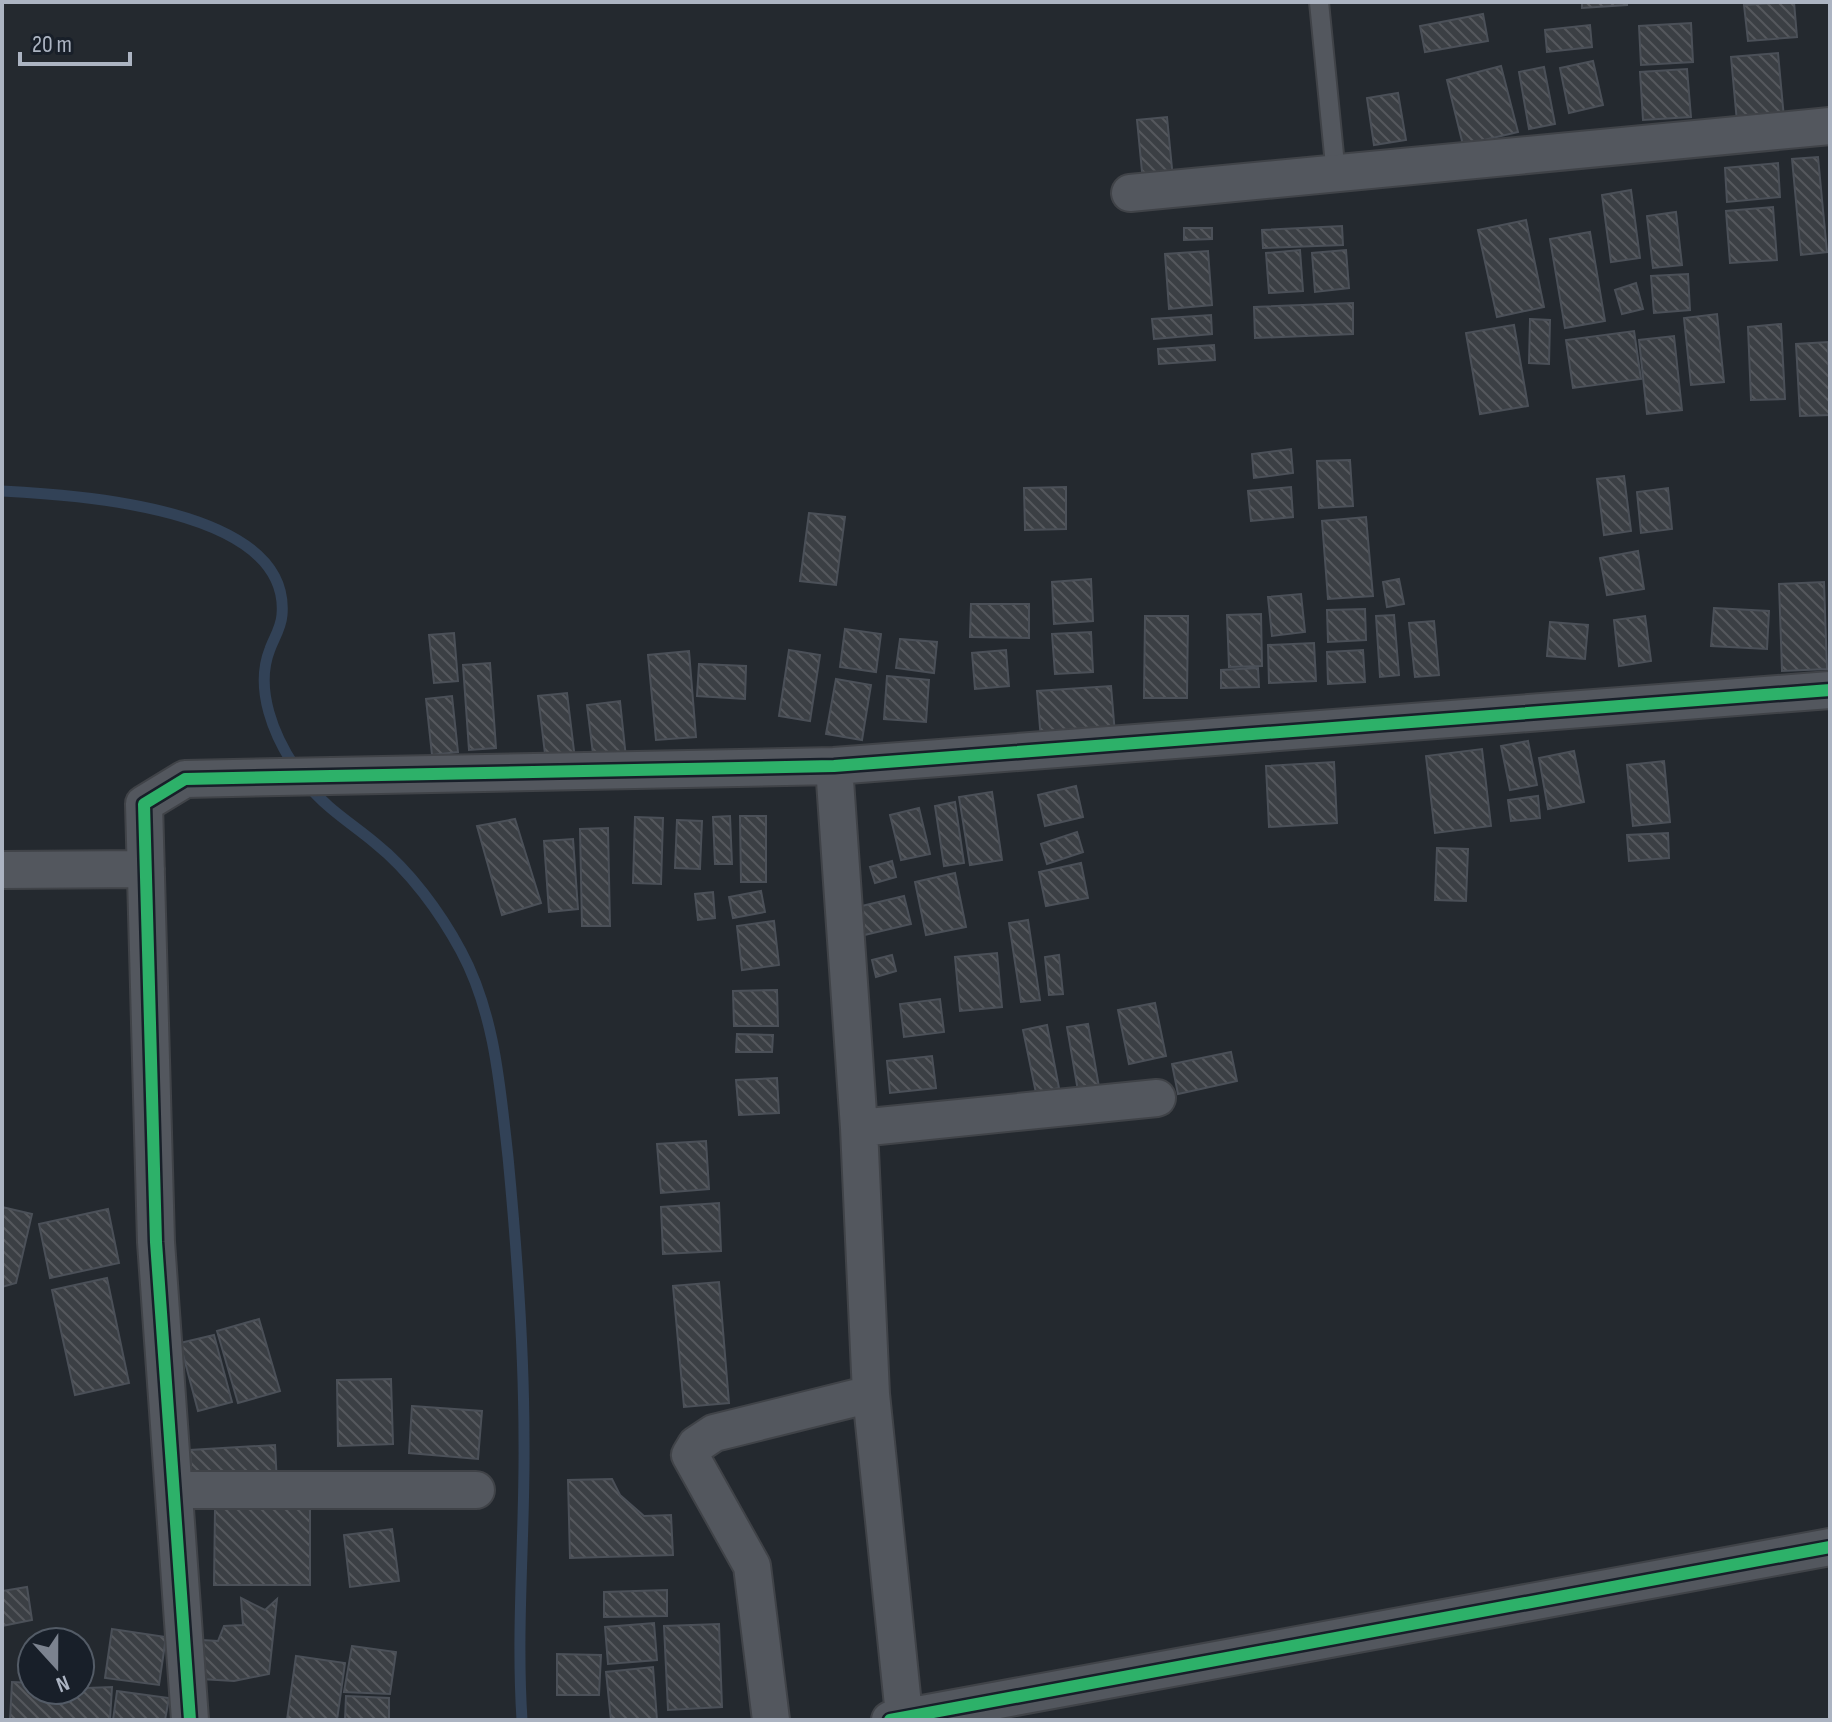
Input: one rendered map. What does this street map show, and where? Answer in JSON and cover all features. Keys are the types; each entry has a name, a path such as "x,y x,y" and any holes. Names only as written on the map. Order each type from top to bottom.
{"street":[{"path":"1130,193 1830,126"},
{"path":"190,1720 156,1242 144,804 185,779 282,774 333,776 834,766 1830,690"},
{"path":"834,766 859,1128 871,1394 897,1718 1830,1547"},
{"path":"2,870 146,869"},
{"path":"859,1128 1157,1098"},
{"path":"771,1720 752,1566 690,1455 696,1445 714,1433 871,1394"},
{"path":"175,1490 476,1490"}],"lane":[{"path":"1319,2 1336,175"}],"building":[{"path":"1582,2 1627,2 1627,5 1582,8"},
{"path":"1794,2 1797,37 1748,41 1744,5"},
{"path":"1483,14 1488,41 1425,52 1420,26"},
{"path":"1691,23 1693,62 1641,65 1639,26"},
{"path":"1590,25 1592,47 1547,52 1545,30"},
{"path":"1778,53 1784,118 1737,122 1731,57"},
{"path":"1593,61 1603,105 1569,113 1560,68"},
{"path":"1501,66 1518,132 1463,145 1447,80"},
{"path":"1544,67 1555,124 1529,129 1519,72"},
{"path":"1687,69 1691,117 1643,120 1640,72"},
{"path":"1398,93 1406,140 1374,145 1367,98"},
{"path":"1167,117 1174,189 1144,192 1137,120"},
{"path":"1818,157 1827,252 1801,255 1792,159"},
{"path":"1778,163 1780,197 1727,202 1725,168"},
{"path":"1631,190 1640,258 1611,262 1602,195"},
{"path":"1773,207 1777,260 1730,263 1726,211"},
{"path":"1676,212 1682,265 1653,268 1647,216"},
{"path":"1526,220 1544,307 1497,317 1478,230"},
{"path":"1342,226 1343,245 1263,248 1262,230"},
{"path":"1184,228 1212,228 1212,239 1184,240"},
{"path":"1590,232 1605,321 1565,328 1550,239"},
{"path":"1300,250 1303,291 1269,293 1266,253"},
{"path":"1346,250 1349,288 1315,292 1312,253"},
{"path":"1208,251 1212,305 1169,309 1165,254"},
{"path":"1688,274 1690,310 1654,313 1651,276"},
{"path":"1636,283 1643,309 1622,314 1615,290"},
{"path":"1353,303 1353,334 1255,338 1254,307"},
{"path":"1717,314 1724,382 1691,385 1684,318"},
{"path":"1211,315 1212,334 1154,339 1152,319"},
{"path":"1530,319 1550,320 1549,364 1529,363"},
{"path":"1781,324 1785,399 1751,400 1748,327"},
{"path":"1514,325 1528,406 1480,414 1466,333"},
{"path":"1634,331 1641,379 1573,388 1566,340"},
{"path":"1674,336 1682,410 1647,414 1639,340"},
{"path":"1828,342 1830,415 1800,416 1796,344"},
{"path":"1214,345 1215,360 1159,364 1158,349"},
{"path":"1291,449 1293,473 1254,478 1252,454"},
{"path":"1350,460 1353,506 1319,508 1317,461"},
{"path":"1624,476 1631,531 1604,535 1597,479"},
{"path":"1066,487 1066,529 1025,530 1024,488"},
{"path":"1291,487 1293,517 1251,521 1248,491"},
{"path":"1668,488 1672,529 1641,533 1637,492"},
{"path":"809,513 845,517 836,585 800,581"},
{"path":"1366,517 1373,596 1328,599 1322,521"},
{"path":"1638,551 1644,589 1607,595 1600,558"},
{"path":"1091,579 1093,621 1054,624 1052,582"},
{"path":"1399,579 1404,604 1387,607 1383,582"},
{"path":"1824,582 1827,669 1782,671 1779,584"},
{"path":"1301,594 1305,632 1272,636 1268,597"},
{"path":"971,604 1029,604 1029,638 970,637"},
{"path":"1714,608 1769,611 1767,649 1711,646"},
{"path":"1365,609 1366,640 1328,642 1327,610"},
{"path":"1261,614 1262,666 1229,667 1227,615"},
{"path":"1394,615 1399,675 1380,677 1376,616"},
{"path":"1145,616 1188,616 1187,698 1144,698"},
{"path":"1645,616 1651,661 1619,666 1614,620"},
{"path":"1434,621 1439,675 1415,677 1409,623"},
{"path":"1550,622 1588,625 1585,659 1547,656"},
{"path":"845,629 881,634 876,672 840,667"},
{"path":"1091,632 1093,672 1055,674 1052,634"},
{"path":"454,633 458,681 434,683 429,635"},
{"path":"900,639 937,642 934,673 896,668"},
{"path":"1314,643 1316,681 1269,683 1268,645"},
{"path":"789,650 820,655 810,721 779,716"},
{"path":"1006,650 1009,686 975,689 972,653"},
{"path":"1363,650 1365,682 1328,684 1327,652"},
{"path":"689,651 696,737 656,740 648,655"},
{"path":"490,663 496,748 469,750 463,665"},
{"path":"699,664 746,666 745,699 697,696"},
{"path":"1258,668 1259,687 1221,688 1221,670"},
{"path":"887,676 929,680 926,722 884,719"},
{"path":"836,679 871,685 862,740 826,734"},
{"path":"1111,686 1115,734 1041,740 1037,691"},
{"path":"567,693 575,759 546,762 538,696"},
{"path":"452,696 458,752 432,755 426,699"},
{"path":"620,701 626,758 594,762 587,705"},
{"path":"1528,741 1537,785 1510,790 1501,746"},
{"path":"1482,749 1491,826 1435,833 1426,756"},
{"path":"1574,751 1584,802 1548,809 1539,758"},
{"path":"1664,761 1670,822 1633,826 1627,765"},
{"path":"1334,762 1337,823 1269,827 1266,766"},
{"path":"1076,786 1083,817 1045,826 1038,795"},
{"path":"992,792 1002,860 970,865 959,797"},
{"path":"1538,796 1540,818 1511,821 1508,800"},
{"path":"955,802 964,863 944,866 935,806"},
{"path":"919,808 930,854 901,860 890,815"},
{"path":"730,816 732,864 715,864 713,817"},
{"path":"740,816 766,816 766,882 741,882"},
{"path":"635,817 663,818 661,884 633,883"},
{"path":"515,819 541,903 502,915 477,826"},
{"path":"677,820 702,821 700,869 675,868"},
{"path":"608,828 610,926 582,926 580,829"},
{"path":"1077,832 1083,852 1047,864 1041,844"},
{"path":"1668,833 1669,858 1629,861 1627,835"},
{"path":"573,839 578,909 549,912 544,841"},
{"path":"1437,848 1468,849 1466,901 1435,900"},
{"path":"892,861 896,877 875,883 870,867"},
{"path":"1081,863 1088,898 1046,906 1039,872"},
{"path":"955,873 966,927 926,935 915,882"},
{"path":"761,891 765,912 733,918 729,897"},
{"path":"713,892 715,918 698,920 695,894"},
{"path":"904,896 911,924 856,937 849,909"},
{"path":"1028,920 1040,1000 1021,1002 1009,923"},
{"path":"774,921 779,965 742,970 737,926"},
{"path":"997,953 1002,1007 960,1011 955,957"},
{"path":"892,955 896,971 876,977 872,960"},
{"path":"1059,955 1063,994 1049,995 1045,957"},
{"path":"777,990 778,1026 734,1026 733,991"},
{"path":"940,999 944,1032 904,1037 900,1004"},
{"path":"1155,1003 1166,1056 1129,1064 1118,1010"},
{"path":"1088,1024 1099,1087 1078,1091 1067,1027"},
{"path":"1047,1025 1059,1088 1036,1093 1023,1030"},
{"path":"737,1034 773,1035 772,1052 736,1052"},
{"path":"1231,1052 1237,1081 1178,1094 1172,1064"},
{"path":"932,1056 936,1088 890,1093 887,1061"},
{"path":"777,1078 779,1113 739,1115 736,1080"},
{"path":"706,1141 709,1189 661,1193 657,1144"},
{"path":"719,1203 721,1251 663,1254 661,1207"},
{"path":"2,1207 32,1214 16,1283 2,1287"},
{"path":"108,1209 119,1263 50,1278 39,1224"},
{"path":"107,1278 129,1383 75,1395 52,1290"},
{"path":"719,1282 729,1403 684,1407 673,1286"},
{"path":"259,1319 280,1391 238,1403 217,1331"},
{"path":"214,1335 232,1402 198,1411 180,1343"},
{"path":"391,1379 393,1444 338,1446 337,1380"},
{"path":"412,1406 482,1411 478,1459 409,1453"},
{"path":"275,1445 277,1483 192,1488 190,1450"},
{"path":"612,1479 620,1495 644,1516 671,1515 673,1555 570,1558 568,1480"},
{"path":"215,1509 310,1509 310,1585 214,1585"},
{"path":"392,1529 399,1581 350,1587 344,1535"},
{"path":"27,1587 32,1620 2,1626 2,1591"},
{"path":"667,1590 667,1616 604,1617 604,1592"},
{"path":"241,1598 265,1610 277,1599 269,1674 234,1681 201,1679 203,1640 218,1641 224,1626 243,1625"},
{"path":"654,1623 657,1660 608,1664 605,1627"},
{"path":"719,1624 722,1707 668,1710 664,1626"},
{"path":"112,1629 166,1637 159,1685 105,1678"},
{"path":"352,1646 396,1652 390,1694 344,1692"},
{"path":"557,1654 601,1655 599,1695 557,1695"},
{"path":"296,1656 345,1663 337,1720 287,1720"},
{"path":"653,1667 657,1720 611,1720 606,1672"},
{"path":"12,1682 16,1682 16,1706 96,1706 96,1688 112,1687 110,1720 10,1720"},
{"path":"117,1691 169,1698 165,1720 113,1720"},
{"path":"346,1696 389,1698 389,1720 345,1720"}],"waterway":[{"path":"2,491 78,497 173,514 217,529 252,551 276,579 282,615 266,664 265,696 274,728 297,770"},
{"path":"307,784 331,808 388,854 423,893 461,951 489,1025 508,1157 521,1334 524,1441 520,1650 522,1720"}],"cycle path":[{"path":"190,1720 156,1242 144,804 185,779 834,766 1830,690"},
{"path":"890,1720 1830,1547"}]}
